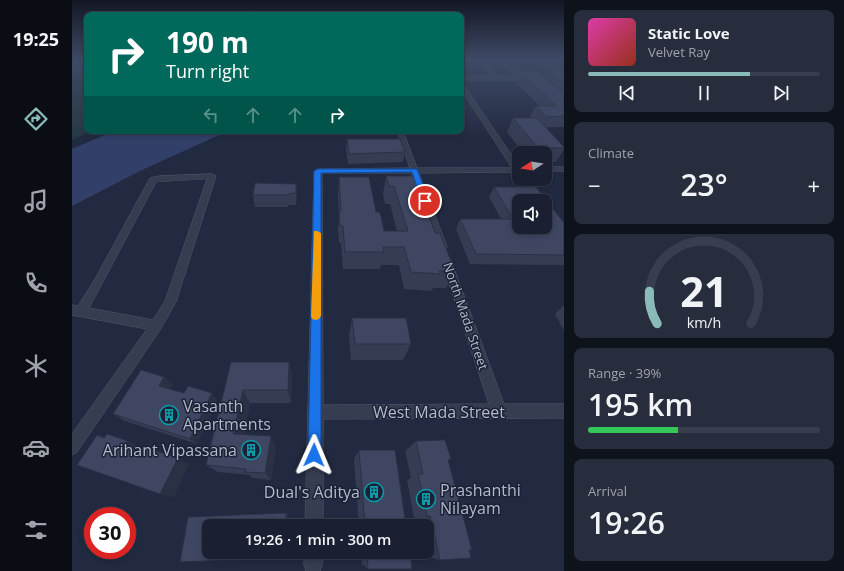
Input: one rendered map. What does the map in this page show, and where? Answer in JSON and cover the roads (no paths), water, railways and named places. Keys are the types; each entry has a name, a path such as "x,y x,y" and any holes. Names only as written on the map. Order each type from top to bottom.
{"street":[{"path":"464,89 512,161"},
{"name":"North Mada Street","path":"401,134 499,411"},
{"path":"552,169 564,169"},
{"path":"314,519 318,171 512,170"},
{"path":"72,447 156,326 170,302 212,176 159,178 153,180 99,282 76,311 156,326"},
{"name":"West Mada Street","path":"315,412 564,411"}],"water":[{"path":"107,134 221,134 142,170 72,206 72,149"}],"place":[{"name":"Vasanth Apartments","path":"169,415"},
{"name":"Arihant Vipassana","path":"251,450"},
{"name":"Dual's Aditya","path":"374,492"},
{"name":"Prashanthi Nilayam","path":"426,499"}]}
